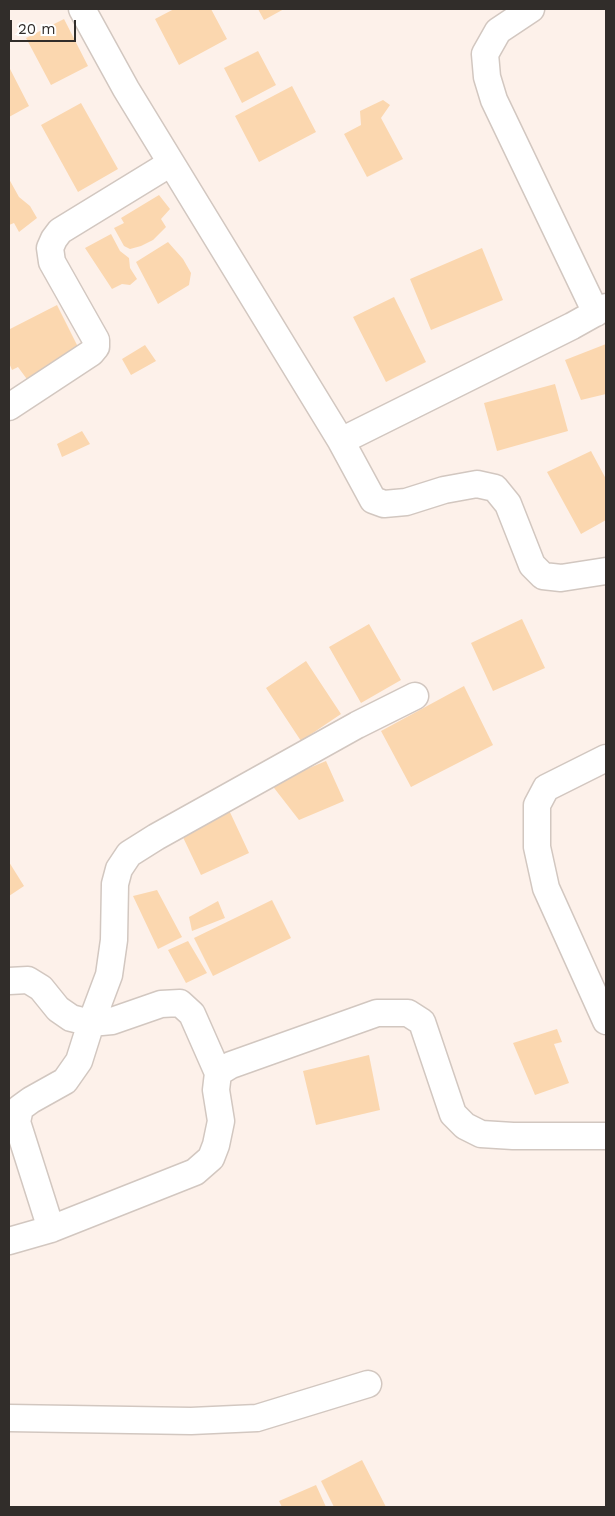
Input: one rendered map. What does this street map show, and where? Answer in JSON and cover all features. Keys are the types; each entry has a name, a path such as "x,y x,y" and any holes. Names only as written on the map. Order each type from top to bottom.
{"street":[{"path":"82,9 126,89 341,441 373,500 384,504 406,502 444,490 477,484 495,488 508,504 532,564 543,576 561,578 606,571"},
{"path":"341,441 563,331 601,310 494,100 487,78 485,54 498,32 531,9"},
{"path":"9,407 91,353 96,347 96,340 52,262 50,248 54,239 60,231 171,163"},
{"path":"51,1230 17,1122 20,1108 66,1081 80,1061 91,1023 109,975 114,940 115,884 119,869 129,854 156,837 415,696"},
{"path":"606,758 546,788 537,804 537,848 546,888 606,1021"},
{"path":"9,982 28,980 41,988 58,1009 72,1018 91,1023 112,1021 161,1004 180,1003 192,1014 218,1074 216,1090 220,1120 216,1145 211,1158 195,1172 51,1230 9,1241"},
{"path":"218,1074 230,1066 377,1013 408,1013 422,1022 453,1114 465,1126 482,1134 606,1136"},
{"path":"9,1418 191,1421 257,1418 368,1384"}],"building":[{"path":"174,9 211,9 227,39 179,65 155,19"},
{"path":"258,9 284,9 264,20"},
{"path":"64,19 88,66 51,85 26,38"},
{"path":"258,51 276,85 242,103 224,68"},
{"path":"9,67 29,106 9,117"},
{"path":"292,86 316,132 259,162 235,116"},
{"path":"383,100 390,105 381,118 403,159 367,177 344,134 361,125 360,111"},
{"path":"81,103 118,169 78,192 41,125"},
{"path":"9,179 19,197 30,206 37,218 19,232 14,223 9,225"},
{"path":"159,195 170,209 161,219 166,227 153,240 141,246 130,249 124,246 114,228 124,223 121,218"},
{"path":"111,234 120,251 129,258 130,268 137,279 130,285 122,284 112,289 85,248"},
{"path":"168,242 183,259 191,273 189,285 158,304 136,262"},
{"path":"482,248 503,300 431,330 410,279"},
{"path":"394,297 426,362 386,382 353,317"},
{"path":"57,305 81,353 29,382 18,367 12,370 9,363 9,331"},
{"path":"606,344 606,394 581,400 565,360"},
{"path":"145,345 156,361 131,375 122,359"},
{"path":"555,384 568,431 497,451 484,403"},
{"path":"82,431 90,444 62,457 57,444"},
{"path":"591,451 606,479 606,520 581,534 547,472"},
{"path":"522,619 545,668 493,691 471,643"},
{"path":"369,624 401,680 361,703 329,647"},
{"path":"306,661 341,714 301,741 266,688"},
{"path":"464,686 493,745 411,787 381,731"},
{"path":"326,761 344,801 299,820 271,784"},
{"path":"228,808 249,853 201,875 180,831"},
{"path":"9,862 24,886 9,896"},
{"path":"157,890 182,937 158,949 133,896"},
{"path":"272,900 291,938 213,976 194,938"},
{"path":"218,901 225,918 192,931 189,917"},
{"path":"188,941 207,973 186,983 168,950"},
{"path":"557,1029 562,1042 554,1044 569,1083 535,1095 513,1043"},
{"path":"369,1055 380,1110 316,1125 303,1071"},
{"path":"362,1460 386,1507 334,1507 321,1481"},
{"path":"316,1485 326,1507 282,1507 279,1501"}]}
